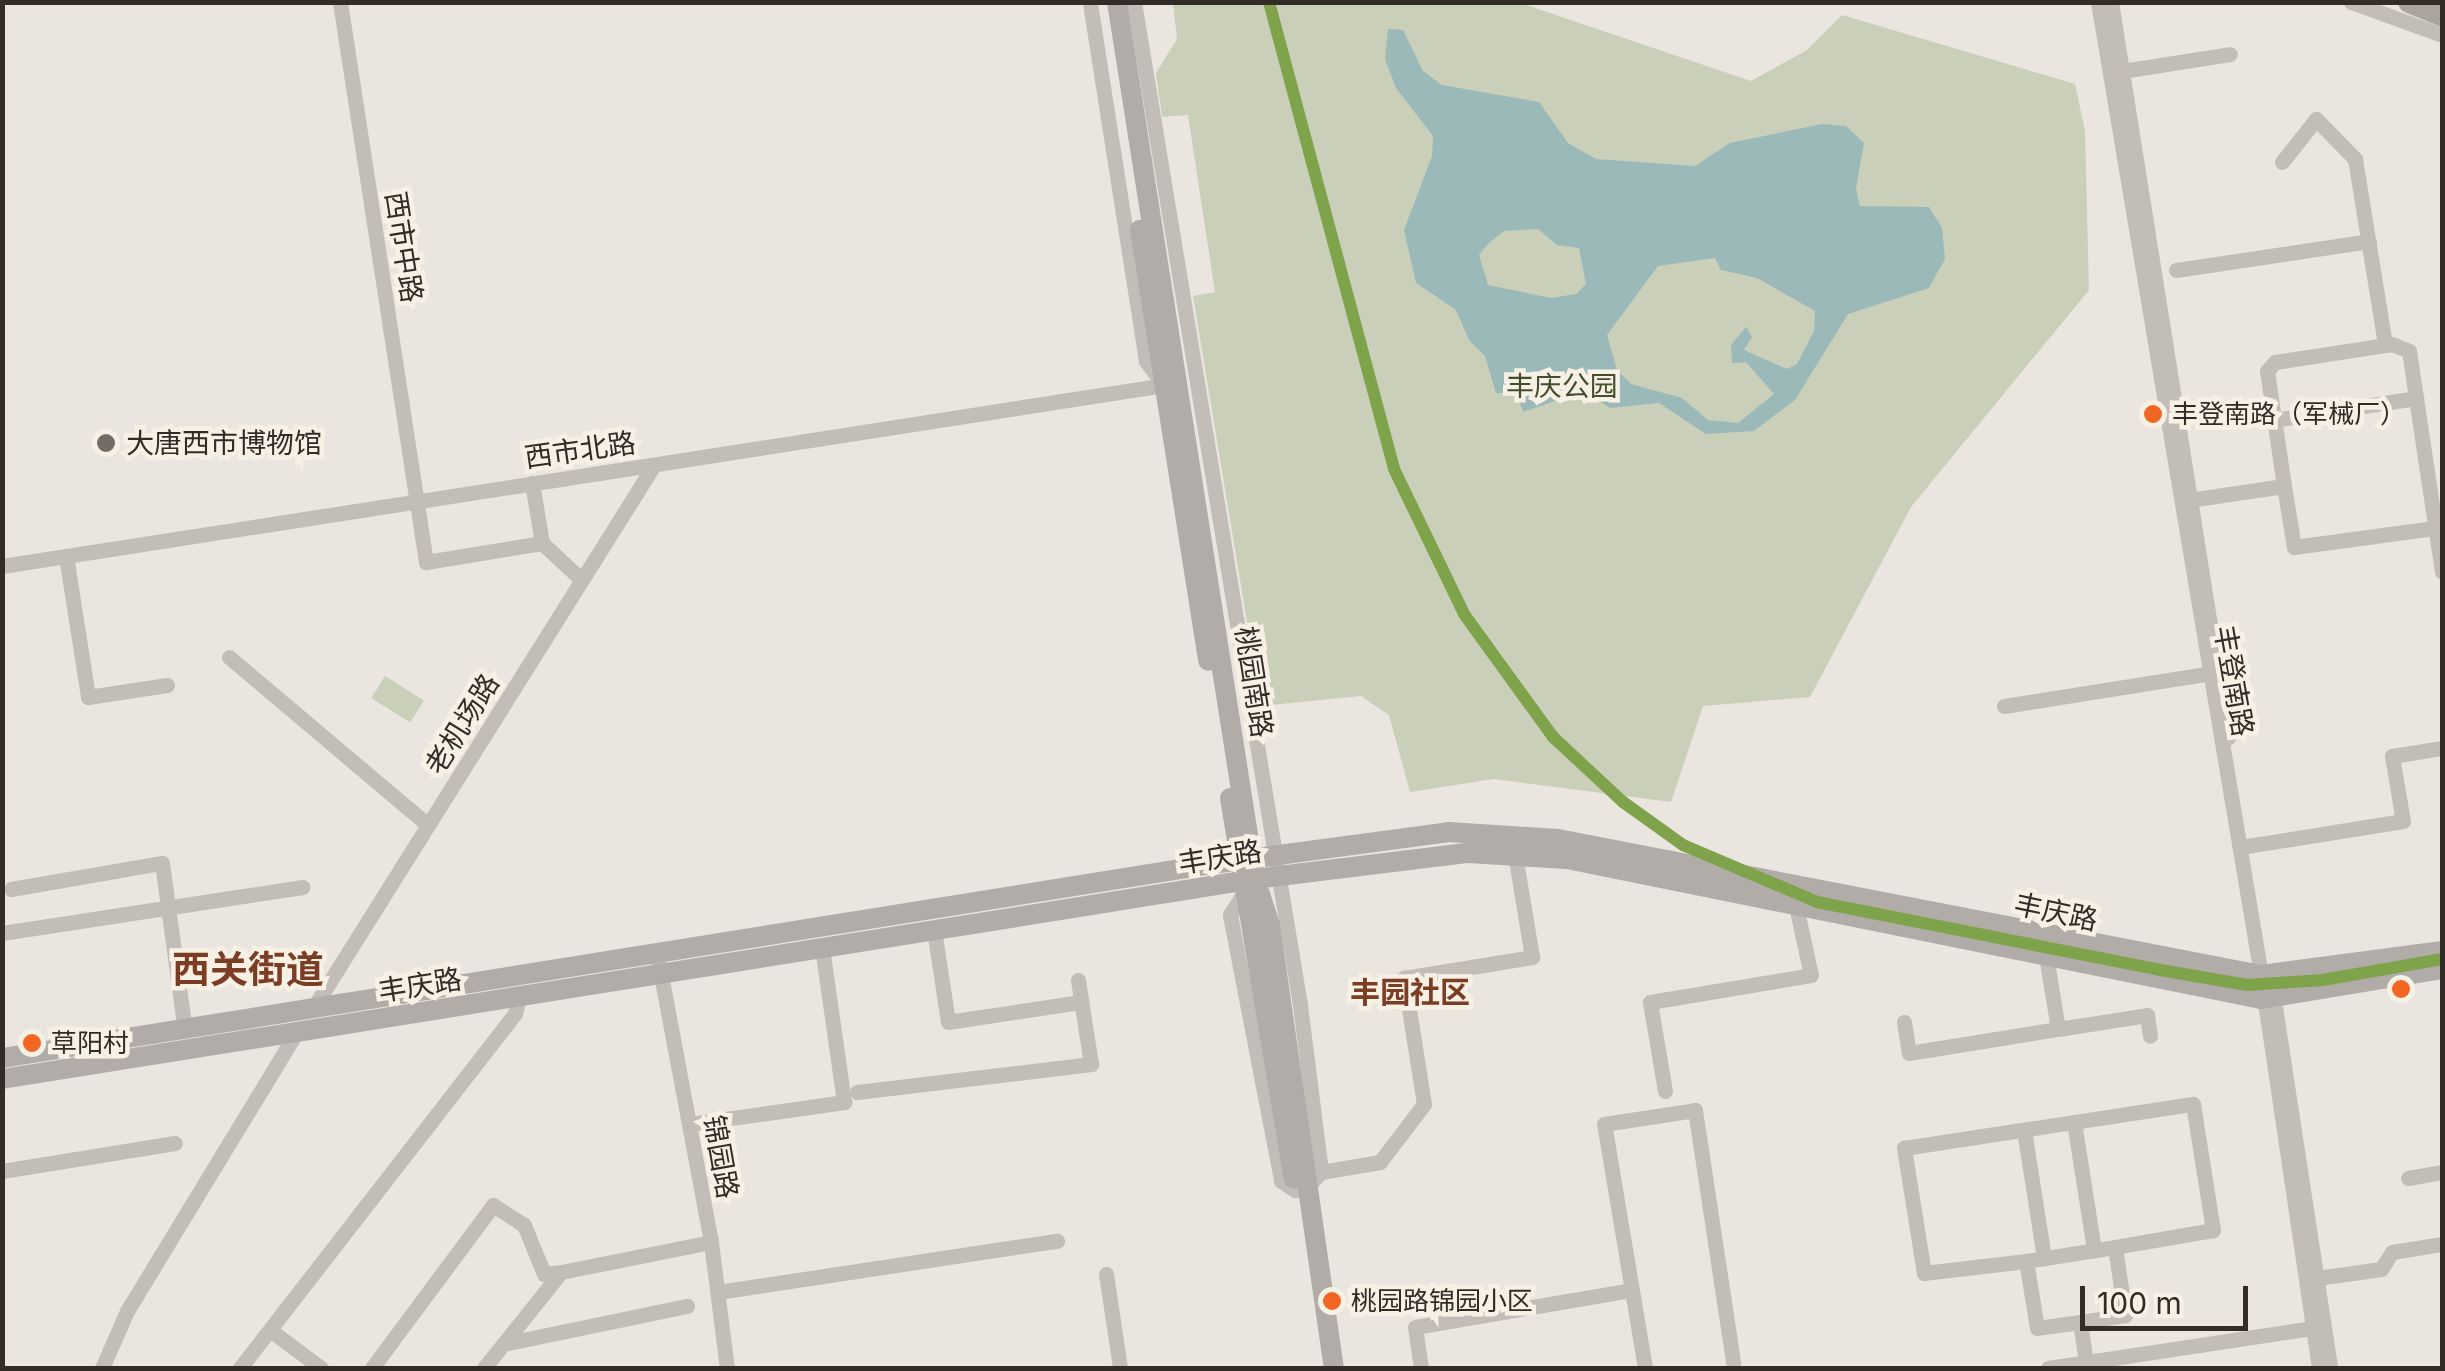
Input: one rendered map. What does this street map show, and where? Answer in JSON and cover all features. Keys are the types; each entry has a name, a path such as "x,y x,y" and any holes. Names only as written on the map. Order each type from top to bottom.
{"highway":[{"path":"2407,2 2442,16"}],"main road":[{"name":"桃园南路","path":"1104,2 1246,875 1334,1368"},
{"name":"桃园南路","path":"1118,2 1246,875"},
{"name":"丰庆路","path":"2,1079 519,998 659,965 822,948 934,930 1246,875 1277,865 1449,832 1558,839 2266,975 2442,952"},
{"name":"丰庆路","path":"1277,865 1450,854 1515,854 2267,998 2442,969"},
{"name":"丰庆路","path":"2,1058 312,1010 659,965 1246,875"},
{"name":"桃园南路","path":"1300,1190 1323,1368"}],"street":[{"name":"西市中路","path":"340,2 426,562 542,543"},
{"path":"1090,2 1146,360 1164,384"},
{"path":"1134,2 1211,496 1277,865 1320,1172"},
{"name":"丰登南路","path":"2098,2 2206,674 2266,975"},
{"name":"丰登南路","path":"2111,2 2247,846 2319,1368"},
{"path":"2351,2 2442,35"},
{"path":"2122,71 2230,54"},
{"path":"2282,162 2316,120 2355,159 2386,345"},
{"path":"2176,270 2369,242"},
{"path":"2439,527 2294,547 2267,371 2275,362 2386,345 2409,351 2439,527 2442,572"},
{"name":"西市北路","path":"2,566 1164,384"},
{"path":"2274,420 2416,398"},
{"name":"老机场路","path":"312,1010 654,465"},
{"path":"532,482 542,543 582,580"},
{"path":"2190,500 2284,486"},
{"path":"66,556 88,696 167,684"},
{"path":"229,658 428,825"},
{"path":"2004,706 2206,674"},
{"path":"2247,846 2402,822 2392,756 2442,748"},
{"path":"1300,1190 1320,1172 1380,1162 1424,1104 1404,978 1532,956 1515,854"},
{"path":"12,888 162,863 185,1030"},
{"path":"2,934 302,886"},
{"path":"1664,1091 1650,1002 1811,975 1796,906"},
{"path":"934,930 948,1022 1081,1002"},
{"path":"690,1124 844,1102 822,948"},
{"path":"2046,956 2058,1029"},
{"name":"锦园路","path":"659,965 711,1242 728,1368"},
{"path":"856,1092 1091,1064 1078,980"},
{"path":"240,1368 515,1014 519,998"},
{"name":"丰登南路","path":"2267,998 2330,1368"},
{"path":"1904,1022 1909,1053 2147,1015 2150,1036"},
{"path":"102,1368 127,1311 297,1031"},
{"path":"2193,1104 2213,1230 1924,1274 1904,1148 2024,1130 2193,1104"},
{"path":"1645,1368 1604,1124 1695,1110 1733,1362"},
{"path":"2074,1122 2094,1250"},
{"path":"2024,1130 2044,1258"},
{"path":"2,1171 175,1143"},
{"path":"2408,1178 2442,1172"},
{"path":"372,1368 493,1205 524,1226 544,1274 711,1242"},
{"path":"718,1292 1057,1241"},
{"path":"2316,1278 2382,1269 2392,1252 2442,1244"},
{"path":"2026,1260 2037,1328 2080,1322 2125,1315 2115,1247"},
{"path":"484,1368 561,1272"},
{"path":"1106,1274 1120,1368"},
{"path":"1421,1368 1414,1327 1632,1290"},
{"path":"503,1344 688,1306"},
{"path":"2080,1322 2086,1362"},
{"path":"2048,1368 2313,1328"},
{"path":"270,1330 322,1368"}],"green space":[{"name":"丰庆公园","path":"1173,3 1520,3 1751,81 1807,50 1842,15 2075,84 2085,131 2089,290 1911,507 1810,697 1703,706 1671,802 1494,779 1410,792 1389,715 1361,696 1261,706 1193,296 1215,292 1188,115 1162,117 1156,73 1177,39"},
{"path":"385,676 424,700 410,722 371,698"}],"water":[{"path":"1388,29 1403,30 1423,71 1442,85 1539,102 1568,143 1596,159 1695,166 1730,143 1822,124 1846,126 1864,143 1856,188 1860,206 1929,207 1942,228 1945,259 1929,288 1848,314 1795,400 1754,431 1706,434 1659,403 1610,408 1584,391 1523,412 1517,393 1496,393 1485,356 1469,340 1456,310 1416,283 1404,230 1432,156 1433,136 1396,88 1385,59","holes":["1538,229 1557,245 1579,248 1586,284 1576,294 1551,298 1488,285 1479,255 1489,243 1504,231","1715,258 1721,270 1757,278 1815,311 1814,331 1797,364 1787,369 1744,350 1752,337 1746,327 1731,345 1732,363 1746,362 1774,394 1738,423 1708,420 1682,398 1631,384 1617,370 1607,335 1658,266"]}],"transit line":[{"path":"1269,2 1394,469 1464,614 1553,737 1623,802 1683,845 1817,902 2160,970 2248,985 2323,980 2442,959"}],"place":[{"name":"丰登南路（军械厂）","path":"2153,414"},
{"name":"大唐西市博物馆","path":"106,443"},
{"name":"草阳村","path":"32,1043"},
{"name":"桃园路锦园小区","path":"1332,1301"}],"district":[{"name":"西关街道","path":"248,970"},
{"name":"丰园社区","path":"1410,992"}]}
